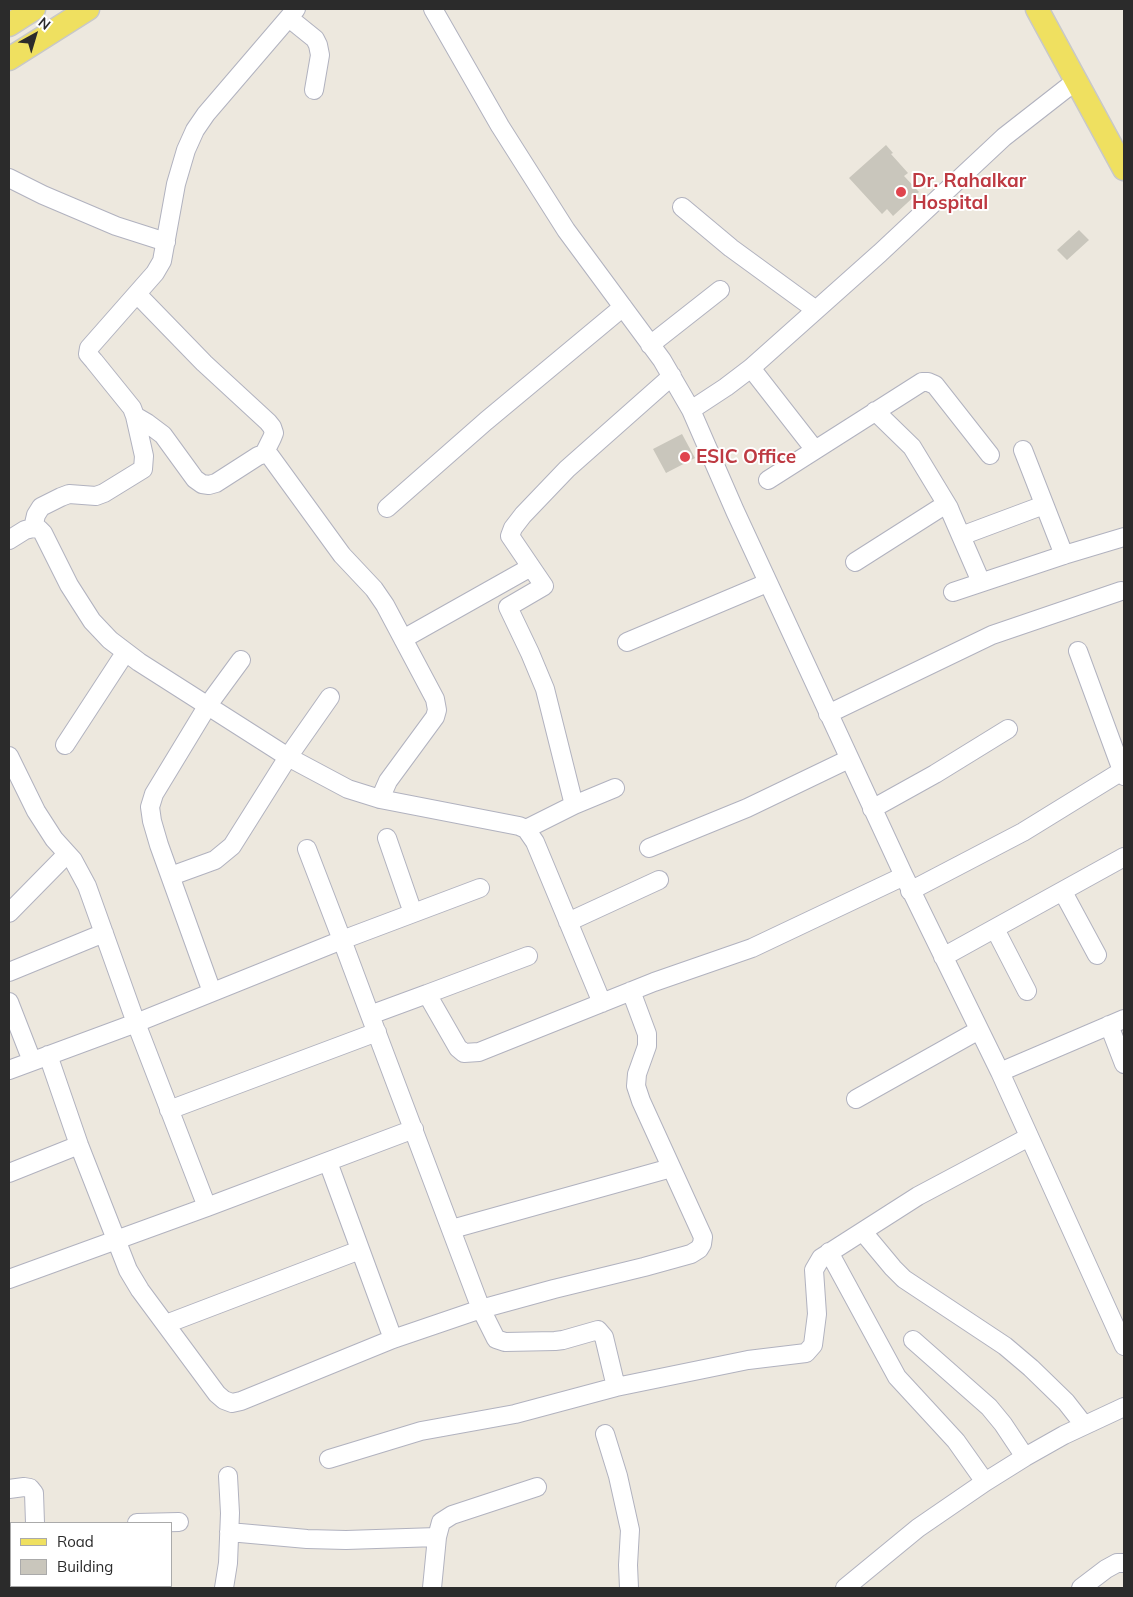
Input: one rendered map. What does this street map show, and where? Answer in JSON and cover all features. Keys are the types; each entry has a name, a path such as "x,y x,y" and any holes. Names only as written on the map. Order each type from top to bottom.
{"main road":[{"path":"9,25 34,9"},
{"path":"9,59 88,9"},
{"path":"1037,9 1124,169"},
{"path":"1052,9 1124,140"}],"street":[{"path":"433,9 510,142 566,230 672,376 691,410 734,511 907,883 1000,1072 1124,1346"},
{"path":"33,528 36,515 41,507 69,494 96,496 143,469 144,456 132,408 88,354 89,348 137,294 162,261 176,184 186,150 195,130 206,114 292,13 318,45 320,55 314,90"},
{"path":"691,410 751,368 1004,137 1077,80"},
{"path":"9,178 43,195 116,226 166,242"},
{"path":"682,207 731,248 816,310"},
{"path":"650,345 720,290"},
{"path":"137,294 272,427 274,433 264,454"},
{"path":"387,508 486,421 623,307"},
{"path":"751,368 815,450"},
{"path":"574,805 545,689 508,607 544,586 510,536 513,528 523,515 567,469 672,376"},
{"path":"768,480 922,382 928,382 935,386 990,455"},
{"path":"875,411 912,447 949,508 981,582"},
{"path":"135,416 147,422 163,436 195,479 202,484 216,483 258,456 264,454 270,456 342,555 374,589 385,605 435,699 437,710 435,717 388,781 380,799"},
{"path":"1023,450 1064,555"},
{"path":"961,536 1044,505"},
{"path":"855,562 937,509 943,506 949,508"},
{"path":"9,540 33,528 39,529 43,533 69,585 92,621 110,640 125,653 288,758 348,789 380,799 519,826 526,829 535,842 602,1003"},
{"path":"953,592 1124,537"},
{"path":"403,638 531,568"},
{"path":"627,642 768,583"},
{"path":"828,714 992,635 1121,591"},
{"path":"427,994 458,1048 464,1053 479,1052 631,991 752,948 1023,832 1123,773 1078,651"},
{"path":"65,745 125,653"},
{"path":"212,992 152,821 150,808 154,794 208,705 241,660"},
{"path":"171,876 215,860 232,846 288,758 330,697"},
{"path":"872,809 935,774 1008,729"},
{"path":"9,756 36,811 54,839 73,860 83,878 136,1023 207,1207"},
{"path":"649,848 747,808 849,759"},
{"path":"526,829 574,805 615,788"},
{"path":"386,838 413,913"},
{"path":"307,849 481,1309 496,1339 505,1342 563,1340 598,1330 604,1337 616,1387"},
{"path":"9,913 67,854"},
{"path":"943,957 1124,857"},
{"path":"568,922 659,880"},
{"path":"9,1070 136,1023 342,940 480,888"},
{"path":"1063,892 1097,954"},
{"path":"996,929 1028,991"},
{"path":"9,972 104,933"},
{"path":"370,1015 528,956"},
{"path":"9,1002 40,1058 79,1145 128,1270 217,1394 224,1400 232,1402 240,1401 393,1339 481,1309 644,1267 691,1254 699,1249 703,1237 641,1101 636,1086 637,1074 648,1046 647,1034 631,991"},
{"path":"1000,1072 1117,1022 1124,1064"},
{"path":"856,1099 979,1030"},
{"path":"170,1110 377,1032"},
{"path":"9,1279 414,1129"},
{"path":"329,1459 421,1431 514,1414 616,1387 748,1360 806,1353 813,1346 818,1314 814,1270 821,1258 918,1196 1029,1136"},
{"path":"9,1173 79,1145"},
{"path":"328,1162 393,1339"},
{"path":"452,1229 671,1168"},
{"path":"863,1232 904,1279 1005,1346 1066,1402 1084,1425"},
{"path":"166,1324 360,1250"},
{"path":"829,1252 898,1377 956,1441 985,1482"},
{"path":"913,1340 989,1407 1025,1457"},
{"path":"847,1588 918,1528 985,1482 1025,1457 1084,1425 1124,1407"},
{"path":"605,1434 618,1476 630,1530 629,1588"},
{"path":"224,1588 229,1532 228,1476"},
{"path":"9,1489 24,1487 30,1488 34,1493 35,1522"},
{"path":"432,1588 437,1537 441,1522 452,1515 537,1487"},
{"path":"172,1522 179,1522"},
{"path":"229,1532 307,1539 346,1540 437,1537"},
{"path":"1081,1588 1106,1569 1117,1563 1124,1563"}],"building":[{"path":"886,145 893,153 891,154 908,173 904,176 919,192 893,216 887,209 882,214 849,178"},
{"path":"1079,230 1089,240 1067,260 1057,250"},
{"path":"682,434 695,458 666,473 653,449"}],"place":[{"name":"Dr. Rahalkar Hospital","path":"901,192"},
{"name":"ESIC Office","path":"685,457"}]}
